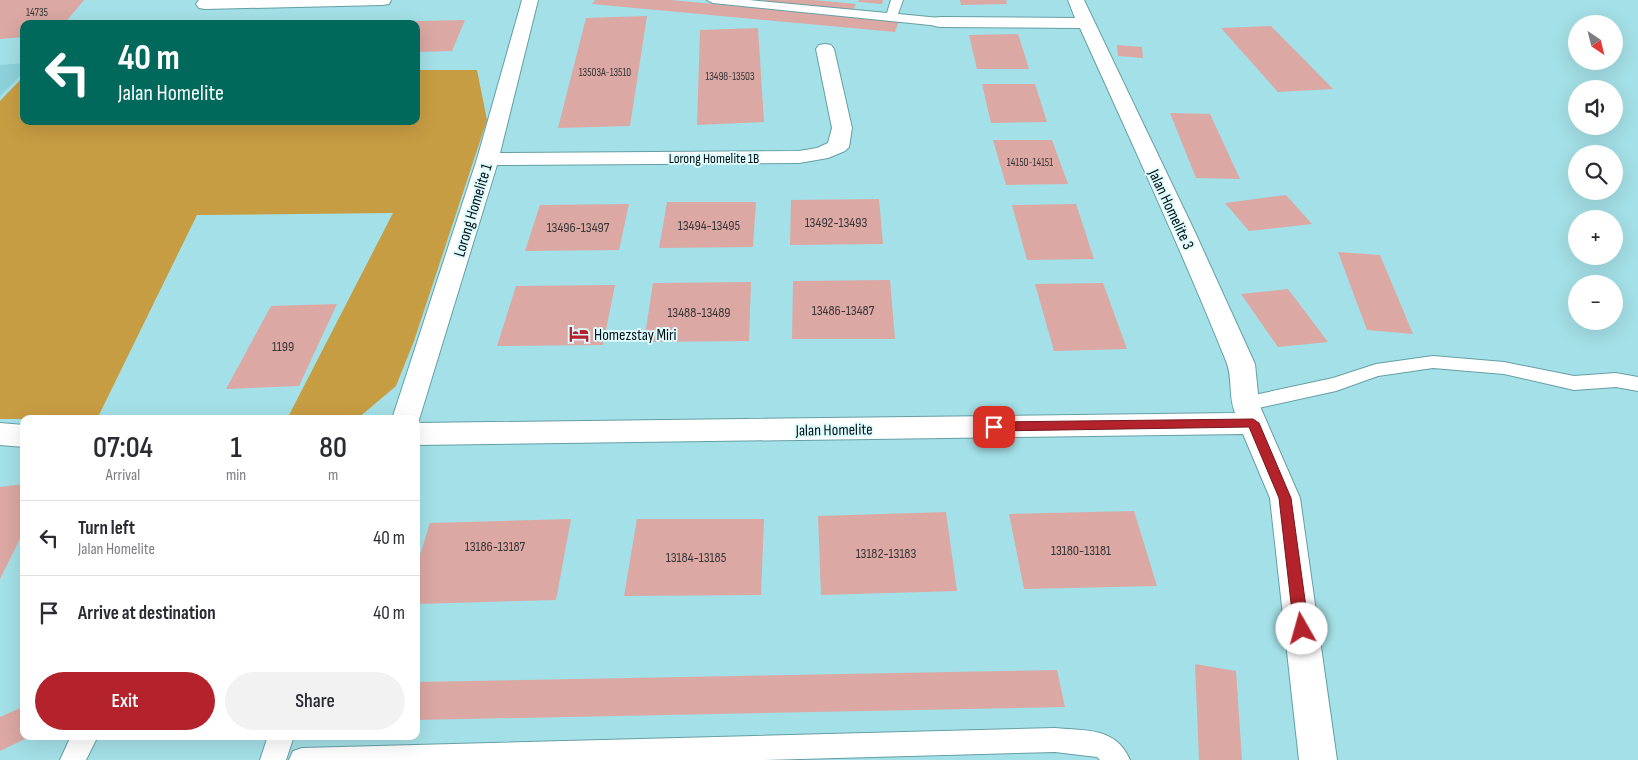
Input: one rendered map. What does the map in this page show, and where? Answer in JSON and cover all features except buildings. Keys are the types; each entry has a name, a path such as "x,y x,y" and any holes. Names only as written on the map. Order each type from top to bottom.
{"street":[{"path":"205,4 383,0"},
{"name":"Lorong Homelite 1","path":"407,415 488,159 530,0"},
{"name":"Jalan Homelite 3","path":"1076,0 1182,230 1241,364 1249,414 1285,498 1318,760"},
{"path":"940,22 1086,23"},
{"name":"Lorong Homelite 1B","path":"488,159 799,157 821,154 838,147 842,128 825,49"},
{"name":"Jalan Homelite","path":"420,434 1249,414"},
{"path":"0,434 20,436"}],"lane":[{"path":"713,0 940,22"},
{"path":"891,18 898,0"},
{"path":"1249,414 1376,370 1432,362 1504,368 1574,383 1616,380 1638,384"},
{"path":"72,760 83,740"},
{"path":"273,760 280,740"},
{"path":"302,760 1056,740 1103,745 1116,760"}],"shaded area":[{"path":"20,63 20,76 0,96 0,65"},
{"path":"420,70 477,70 487,120 414,341 396,386 362,415 289,415 393,213 197,215 99,415 20,415 20,419 0,419 0,101 20,80 20,125 420,125"}],"place":[{"name":"Homezstay Miri","path":"579,334"}],"route":[{"path":"994,427 1253,423 1285,498 1302,629"}]}
